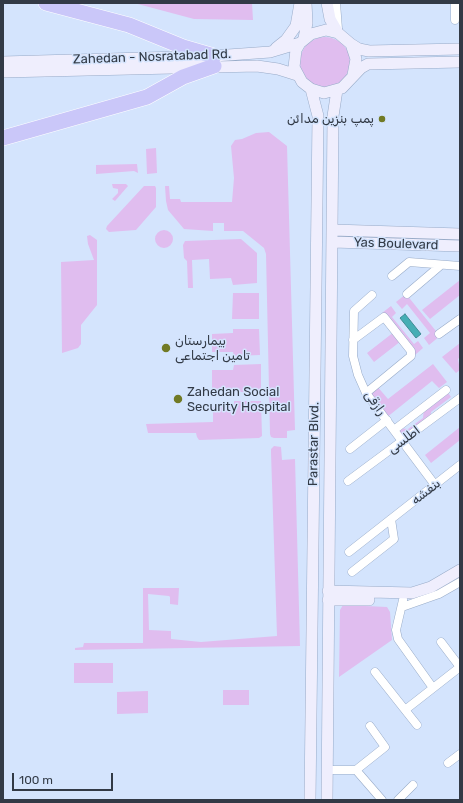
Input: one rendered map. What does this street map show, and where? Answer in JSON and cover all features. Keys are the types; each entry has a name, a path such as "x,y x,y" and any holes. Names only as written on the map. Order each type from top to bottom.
{"highway":[{"path":"46,3 129,25 183,46 214,61"},
{"path":"3,138 142,98 214,61"}],"main road":[{"path":"270,52 286,40 296,26 300,3"},
{"path":"306,3 307,23 302,41 294,58 297,75 302,82 311,89 324,93 337,90 347,84 353,75 368,64 460,62"},
{"path":"327,3 330,19 338,33 359,49 369,52 460,49"},
{"path":"302,41 318,31 326,30 338,33"},
{"name":"Zahedan - Nosratabad Rd.","path":"3,72 214,61 270,52 302,41"},
{"path":"351,44 356,59 353,75"},
{"name":"Zahedan - Nosratabad Rd.","path":"3,62 214,61 278,69 297,75"},
{"name":"Parastar Blvd.","path":"310,800 318,116 311,89"},
{"name":"Parastar Blvd.","path":"327,800 333,116 337,90"},
{"path":"318,116 333,116"},
{"name":"Yas Boulevard","path":"333,230 460,234"},
{"path":"349,242 346,239 345,234 350,230"},
{"name":"Yas Boulevard","path":"333,242 460,246"},
{"path":"314,417 331,416"},
{"path":"403,600 412,593 431,587 460,570"},
{"path":"328,595 413,600 434,593 460,578"}],"street":[{"path":"336,3 338,33"},
{"path":"454,20 455,3"},
{"path":"392,276 409,262 460,266"},
{"path":"407,294 441,265"},
{"name":"رازقی","path":"372,295 355,308 353,360 366,393 435,484"},
{"path":"353,340 384,317 411,351 411,356 366,393"},
{"path":"439,334 460,319"},
{"path":"394,430 446,390"},
{"name":"اطلسی","path":"348,481 460,398"},
{"path":"350,449 387,420"},
{"name":"بنفشه","path":"349,552 460,465"},
{"path":"352,572 394,539 391,519"},
{"path":"433,688 398,639 396,630 403,600 439,594 460,582"},
{"path":"405,710 460,667 441,642"},
{"path":"375,672 417,725"},
{"path":"327,770 356,770 385,747 370,726"},
{"path":"448,763 460,754"},
{"path":"356,770 382,800"},
{"path":"398,800 414,785"}],"shaded area":[{"path":"134,3 252,3 253,20 194,19"},
{"path":"325,37 334,39 343,44 348,53 350,62 348,71 343,80 334,85 325,87 316,85 307,80 302,71 300,62 302,53 307,44 316,39"},
{"path":"269,132 287,146 295,430 287,431 287,438 274,438 271,437 270,434 266,254 264,248 243,231 224,231 224,223 213,223 213,231 184,229 168,210 165,186 169,186 170,199 180,199 181,202 232,202 234,178 231,146 235,140 242,139 256,133"},
{"path":"156,148 157,173 147,174 146,149"},
{"path":"137,164 138,173 134,171 96,174 96,165"},
{"path":"112,184 126,184 128,186 115,201 112,199 118,193 118,189 113,188"},
{"path":"144,186 155,186 156,207 136,230 109,232 106,229 107,226"},
{"path":"164,230 170,233 173,239 170,245 164,248 158,245 155,239 158,233"},
{"path":"90,235 97,240 97,305 81,325 81,344 78,348 62,353 61,262 94,260 88,244 87,236"},
{"path":"241,239 257,253 257,283 233,285 231,278 210,279 209,259 192,260 193,288 188,288 187,261 184,258 183,245 185,241"},
{"path":"460,280 460,295 430,319 422,310"},
{"path":"233,293 259,293 259,319 232,319"},
{"path":"406,294 440,336 429,345 424,338 430,333 407,304 402,309 396,302"},
{"path":"391,306 396,313 392,317 414,344 418,341 423,348 415,355 382,313"},
{"path":"405,314 421,334 416,338 400,318"},
{"path":"233,329 259,329 260,355 234,356 233,352 212,352 212,334 233,333"},
{"path":"394,332 401,341 374,362 367,353"},
{"path":"460,343 460,357 458,359 460,370 456,373 442,357"},
{"path":"261,364 261,392 234,392 234,389 212,389 212,370 233,370 234,365"},
{"path":"433,364 447,382 439,388 432,381 386,418 366,393 376,385 388,399"},
{"path":"446,390 451,397 431,412 430,421 403,441 397,428 408,429 423,418 424,407"},
{"path":"234,401 261,401 262,436 259,438 199,440 196,433 148,433 146,424 213,422 213,407 234,406"},
{"path":"460,427 460,440 431,463 425,455"},
{"path":"274,446 281,447 282,460 295,459 300,646 75,650 75,648 83,647 84,643 143,643 143,588 179,588 178,605 170,604 169,596 148,594 149,630 171,631 171,639 201,642 277,636 271,453 271,449"},
{"path":"343,605 387,607 390,612 392,640 339,677 340,610"},
{"path":"74,663 113,663 113,683 74,683"},
{"path":"223,690 249,690 249,705 223,705"},
{"path":"148,691 148,713 117,714 117,692"}],"place":[{"name":"پمپ بنزین مدائن","path":"382,119"},
{"name":"بیمارستان تامین اجتماعی","path":"166,348"},
{"name":"Zahedan Social Security Hospital","path":"178,399"}]}
